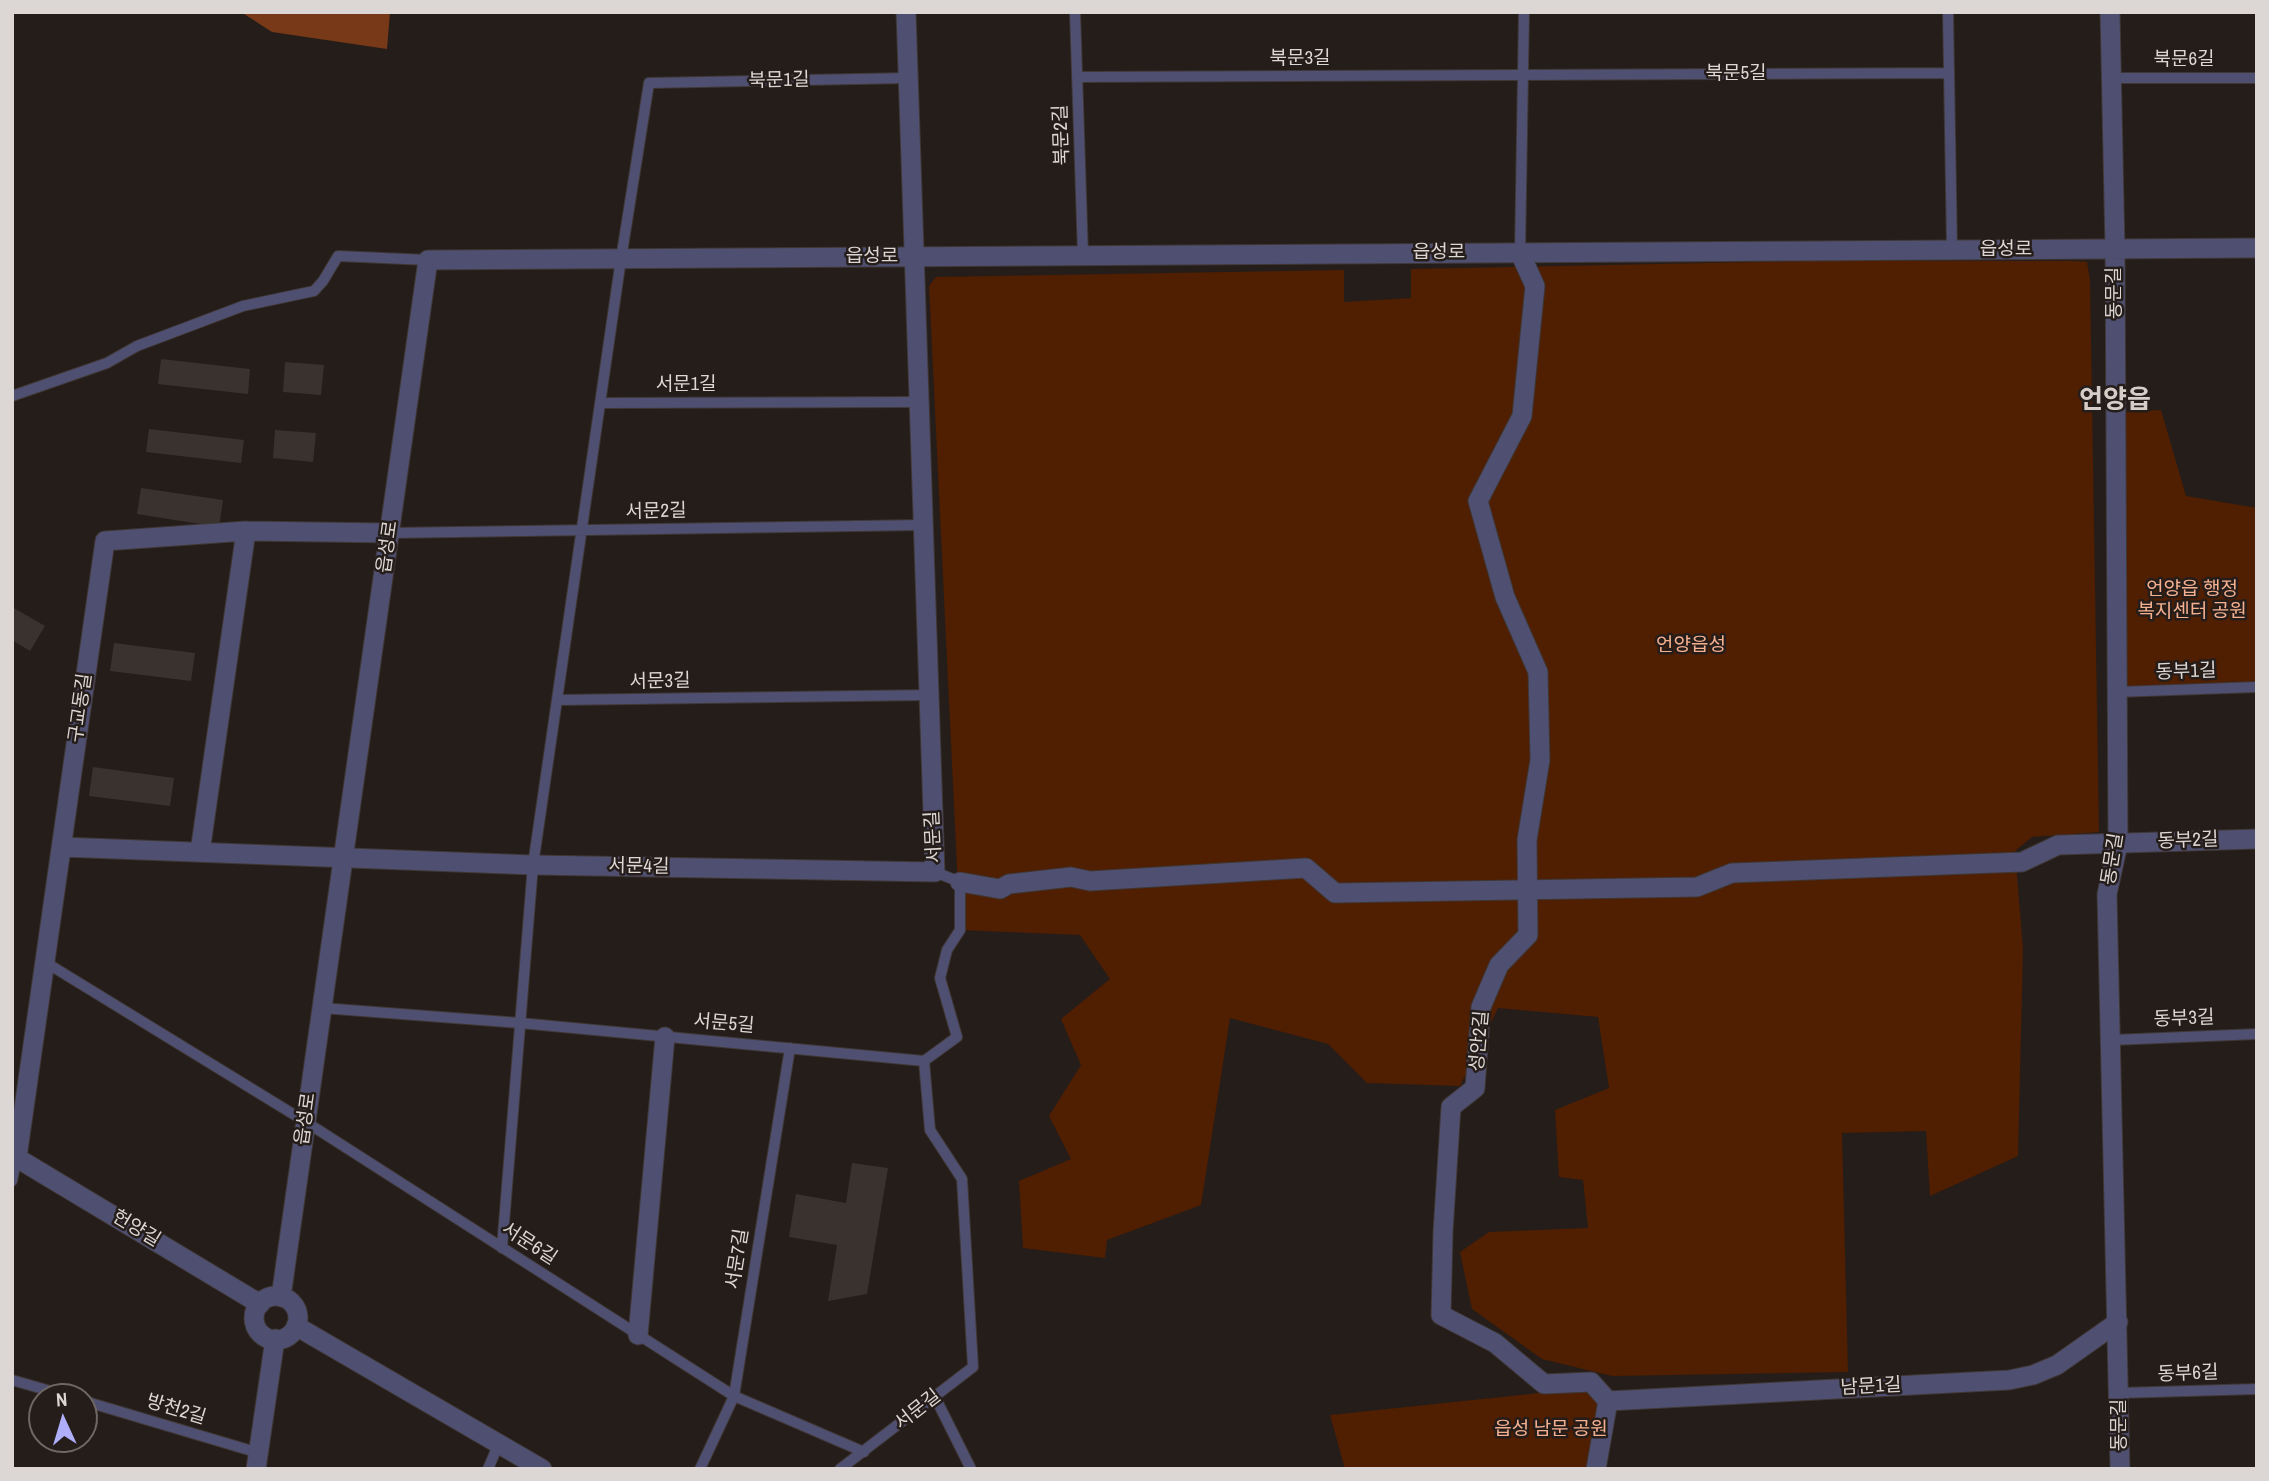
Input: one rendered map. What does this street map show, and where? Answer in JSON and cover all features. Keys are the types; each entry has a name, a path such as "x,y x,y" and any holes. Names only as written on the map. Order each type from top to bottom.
{"street":[{"path":"906,12 915,257"},
{"path":"2110,12 2115,249"},
{"name":"읍성로","path":"281,1297 428,260 2257,248"},
{"name":"동문길","path":"2115,249 2118,844 2107,894 2120,1469"},
{"name":"성안2길","path":"1520,253 1535,286 1522,416 1478,501 1505,597 1538,672 1540,760 1527,840 1528,935 1499,965 1481,1007 1475,1088 1451,1107 1441,1315 1494,1343 1544,1384 1591,1382 1608,1401"},
{"name":"서문길","path":"915,257 934,872"},
{"path":"200,852 246,531"},
{"name":"구교동길","path":"14,1156 45,962 105,541 246,531 390,533"},
{"name":"동부2길","path":"960,882 1000,888 1009,884 1071,877 1090,881 1306,868 1335,893 1696,887 1732,873 2022,862 2057,845 2257,839"},
{"path":"62,847 343,859"},
{"name":"서문4길","path":"343,859 934,872"},
{"path":"638,1335 665,1037"},
{"name":"헌양길","path":"14,1156 260,1304"},
{"path":"281,1297 289,1300 298,1313 296,1326 285,1338 265,1337 256,1327 255,1313 260,1304 268,1298 281,1297"},
{"name":"남문1길","path":"1608,1401 2008,1380 2033,1375 2057,1365 2118,1322"},
{"path":"296,1326 542,1469"},
{"path":"258,1461 275,1339"},
{"path":"1596,1469 1608,1401"}],"lane":[{"name":"북문2길","path":"1074,12 1083,256"},
{"path":"1520,253 1524,12"},
{"path":"1948,12 1952,250"},
{"name":"북문5길","path":"1522,75 1949,73"},
{"name":"북문3길","path":"1077,77 1522,75"},
{"name":"북문1길","path":"621,259 649,83 908,78"},
{"name":"북문6길","path":"2111,78 2257,78"},
{"path":"12,396 107,363 137,346 243,306 314,291 338,256 428,260"},
{"path":"502,1248 533,865 621,259"},
{"name":"서문1길","path":"600,403 919,402"},
{"name":"서문2길","path":"390,533 923,525"},
{"name":"동부1길","path":"2117,692 2257,687"},
{"name":"서문3길","path":"557,700 929,695"},
{"name":"서문길","path":"840,1469 974,1367 962,1179 930,1130 924,1060 957,1037 940,978 947,950 960,930 960,882 934,872"},
{"name":"서문6길","path":"45,962 306,1122 734,1396 864,1452"},
{"name":"서문5길","path":"322,1008 924,1060"},
{"name":"동부3길","path":"2112,1040 2257,1034"},
{"name":"서문7길","path":"700,1469 734,1396 790,1048"},
{"path":"12,1181 14,1156"},
{"name":"동부6길","path":"2120,1394 2257,1389"},
{"path":"934,1397 972,1468"},
{"name":"방천2길","path":"98,1406 258,1461"},
{"path":"488,1469 499,1443"}],"green space":[{"name":"언양읍성","path":"1806,261 2076,261 2087,262 2090,280 2099,832 2032,837 2015,851 2023,949 2018,1156 1930,1196 1926,1131 1842,1133 1848,1372 1612,1376 1542,1359 1472,1309 1460,1252 1489,1232 1588,1228 1583,1180 1559,1177 1555,1110 1609,1088 1598,1017 1498,1008 1460,1086 1367,1083 1328,1044 1230,1018 1201,1205 1107,1240 1105,1258 1023,1248 1019,1181 1071,1159 1049,1116 1081,1065 1061,1019 1110,979 1080,935 960,930 929,286 936,277 1344,270 1344,302 1411,298 1411,269"},
{"name":"언양읍 행정 복지센터 공원","path":"2161,410 2186,496 2257,508 2257,683 2127,689 2125,412"},
{"name":"읍성 남문 공원","path":"1587,1388 1599,1406 1589,1469 1345,1469 1330,1415"}],"shaded area":[{"path":"241,12 390,12 387,49 272,32"}],"building":[{"path":"161,359 250,369 248,394 158,384"},
{"path":"285,362 324,365 321,395 283,392"},
{"path":"149,429 244,440 241,463 146,452"},
{"path":"275,430 316,433 313,462 273,458"},
{"path":"141,488 223,500 219,527 137,514"},
{"path":"12,607 45,626 30,651 12,640"},
{"path":"114,643 195,653 191,681 110,671"},
{"path":"93,767 174,778 170,806 89,796"},
{"path":"852,1163 888,1168 867,1294 828,1301 837,1245 789,1237 796,1194 846,1203"}],"district":[{"name":"언양읍","path":"2115,401"}]}
